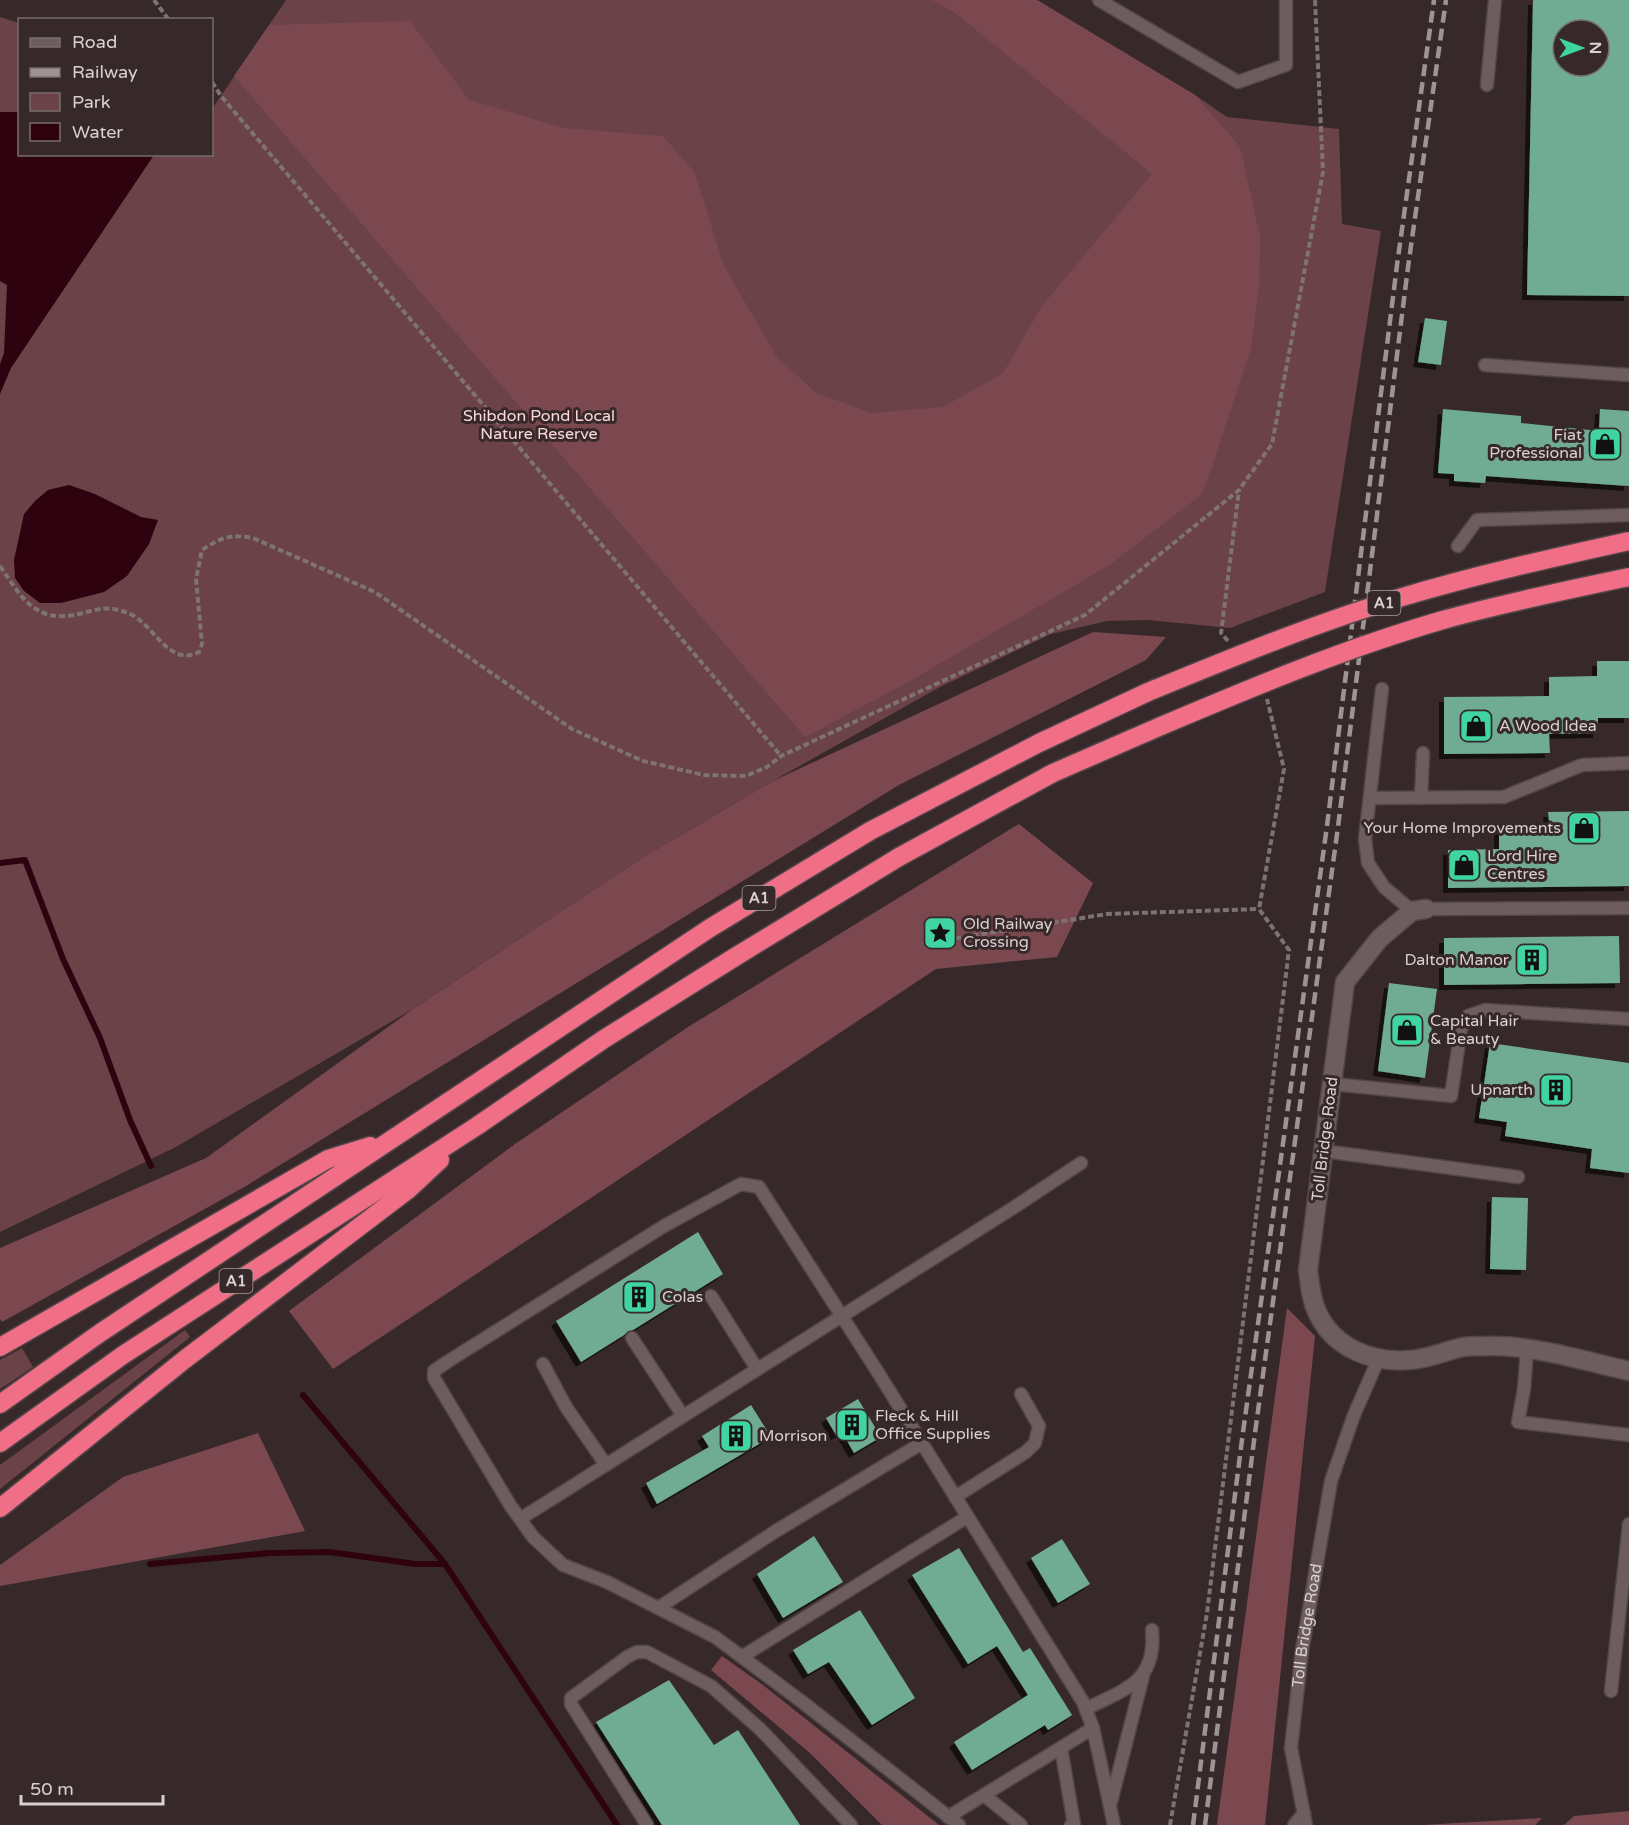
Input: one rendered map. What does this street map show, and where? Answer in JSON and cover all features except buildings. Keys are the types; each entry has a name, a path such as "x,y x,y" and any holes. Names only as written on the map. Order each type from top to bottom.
{"highway":[{"name":"A1","path":"0,1404 100,1333 700,934 870,831 1039,743 1148,692 1279,639 1398,598 1519,565 1629,541"},
{"name":"A1","path":"0,1443 123,1355 477,1126 604,1039 899,857 1053,773 1274,678 1330,657 1496,606 1629,577"},
{"path":"0,1508 184,1360 409,1189 477,1126"},
{"path":"0,1347 328,1159 392,1138"}],"street":[{"name":"Toll Bridge Road","path":"1419,910 1380,938 1345,982 1308,1270 1312,1299 1318,1316 1331,1333 1352,1349 1378,1360 1411,1360 1464,1347 1497,1346 1527,1349 1629,1371"}],"lane":[{"path":"1099,0 1238,82 1286,65 1286,0"},
{"path":"1487,85 1495,0"},
{"path":"1485,365 1629,375"},
{"path":"1458,546 1477,520 1629,515"},
{"path":"1382,688 1365,839 1368,863 1384,887 1419,910 1629,908"},
{"path":"1421,798 1423,753"},
{"path":"1370,798 1504,797 1582,765 1629,763"},
{"path":"1333,1084 1451,1096 1461,1029 1468,1016 1485,1010 1629,1019"},
{"path":"1324,1151 1518,1177"},
{"path":"520,1519 1013,1208 1081,1162"},
{"path":"959,1825 715,1637 607,1582 563,1565 533,1537 520,1519 434,1378 434,1371 664,1226 741,1184 759,1187 842,1316 1086,1709 1114,1825"},
{"path":"711,1296 757,1370"},
{"path":"632,1338 683,1416"},
{"path":"1527,1349 1524,1389 1518,1422 1629,1434"},
{"name":"Toll Bridge Road","path":"1305,1819 1291,1748 1302,1651 1331,1481 1354,1415 1378,1360"},
{"path":"543,1364 566,1407 606,1465"},
{"path":"955,1497 1013,1461 1035,1443 1039,1426 1021,1394"},
{"path":"658,1608 776,1531 921,1443"},
{"path":"742,1656 967,1517"},
{"path":"1611,1691 1629,1524"},
{"path":"1086,1709 1136,1683 1148,1668 1152,1651 1152,1630"},
{"path":"647,1825 571,1704 571,1698 637,1652 647,1652 711,1686 760,1729 851,1825"},
{"path":"1110,1806 1144,1672"},
{"path":"948,1817 1092,1728"},
{"path":"1061,1748 1074,1824 1071,1825"},
{"path":"984,1795 1021,1825"},
{"path":"1294,1825 1305,1819"}],"path":[{"path":"154,0 168,18"},
{"path":"0,566 21,594 44,615 59,617 100,608 115,609 131,614 145,623 165,646 181,656 191,656 199,652 202,644 196,579 202,550 219,539 234,535 253,538 375,592 572,729 642,761 704,775 735,777 746,776 767,767 781,756 1084,615 1239,489 1272,444 1323,172 1315,0"},
{"path":"213,84 221,96 781,756"},
{"path":"1221,633 1239,489"},
{"path":"1170,1825 1207,1613 1289,950 1259,909 1284,769 1269,702"},
{"path":"946,940 1107,914 1259,909"}],"green space":[{"name":"Shibdon Pond Local Nature Reserve","path":"286,0 1037,0 1195,95 1227,117 1339,129 1342,224 1381,231 1325,592 1230,628 1148,620 1107,621 1051,634 938,688 645,856 413,1009 174,1148 0,1232 0,17 18,23 18,156 213,156 213,108"},
{"path":"932,0 1037,0 1195,95 1240,147 1260,237 1259,287 1251,348 1201,495 1108,566 903,685 805,737 234,76 269,25 410,21 469,100 564,128 663,136 695,173 723,264 776,356 816,393 872,413 943,407 1003,373 1042,306 1152,174 954,12"},
{"path":"1093,632 1166,637 1146,660 899,785 246,1186 2,1322 0,1319 0,1248 206,1158 413,1009 645,856 773,781"},
{"path":"1019,824 1093,883 1057,957 936,969 333,1369 289,1311 515,1144 688,1027"},
{"path":"1287,1308 1315,1336 1265,1825 1217,1825"},
{"path":"185,1330 190,1337 0,1489 0,1465"},
{"path":"22,1348 33,1367 0,1389 0,1360"},
{"path":"258,1433 305,1531 0,1586 0,1565 123,1477"},
{"path":"722,1656 763,1685 939,1825 882,1825 811,1754 711,1670"},
{"path":"1629,1811 1629,1825 1564,1825 1574,1816"},
{"path":"1542,1818 1535,1825 1422,1825"}],"water":[{"path":"0,112 18,112 18,156 153,156 11,368 0,394 0,364 4,353 7,285 0,281"},
{"path":"69,485 95,494 141,517 158,520 149,544 127,576 104,592 61,603 40,603 24,591 15,578 14,560 24,514 48,490"}],"waterway":[{"path":"0,863 25,860 63,959 100,1038 130,1120 151,1166"},
{"path":"303,1395 445,1564 617,1825"},
{"path":"150,1564 270,1553 330,1552 415,1564 445,1564"}],"railway":[{"path":"1193,1825 1243,1432 1327,826 1397,265 1434,0"},
{"path":"1205,1825 1255,1433 1338,827 1408,267 1446,0"}],"place":[{"name":"Fiat Professional","path":"1605,444"},
{"name":"A Wood Idea","path":"1476,726"},
{"name":"Your Home Improvements","path":"1584,828"},
{"name":"Lord Hire Centres","path":"1464,865"},
{"name":"Old Railway Crossing","path":"940,933"},
{"name":"Dalton Manor","path":"1532,960"},
{"name":"Capital Hair & Beauty","path":"1407,1030"},
{"name":"Upnarth","path":"1556,1090"},
{"name":"Colas","path":"639,1297"},
{"name":"Fleck & Hill Office Supplies","path":"852,1425"},
{"name":"Morrison","path":"736,1436"}]}
